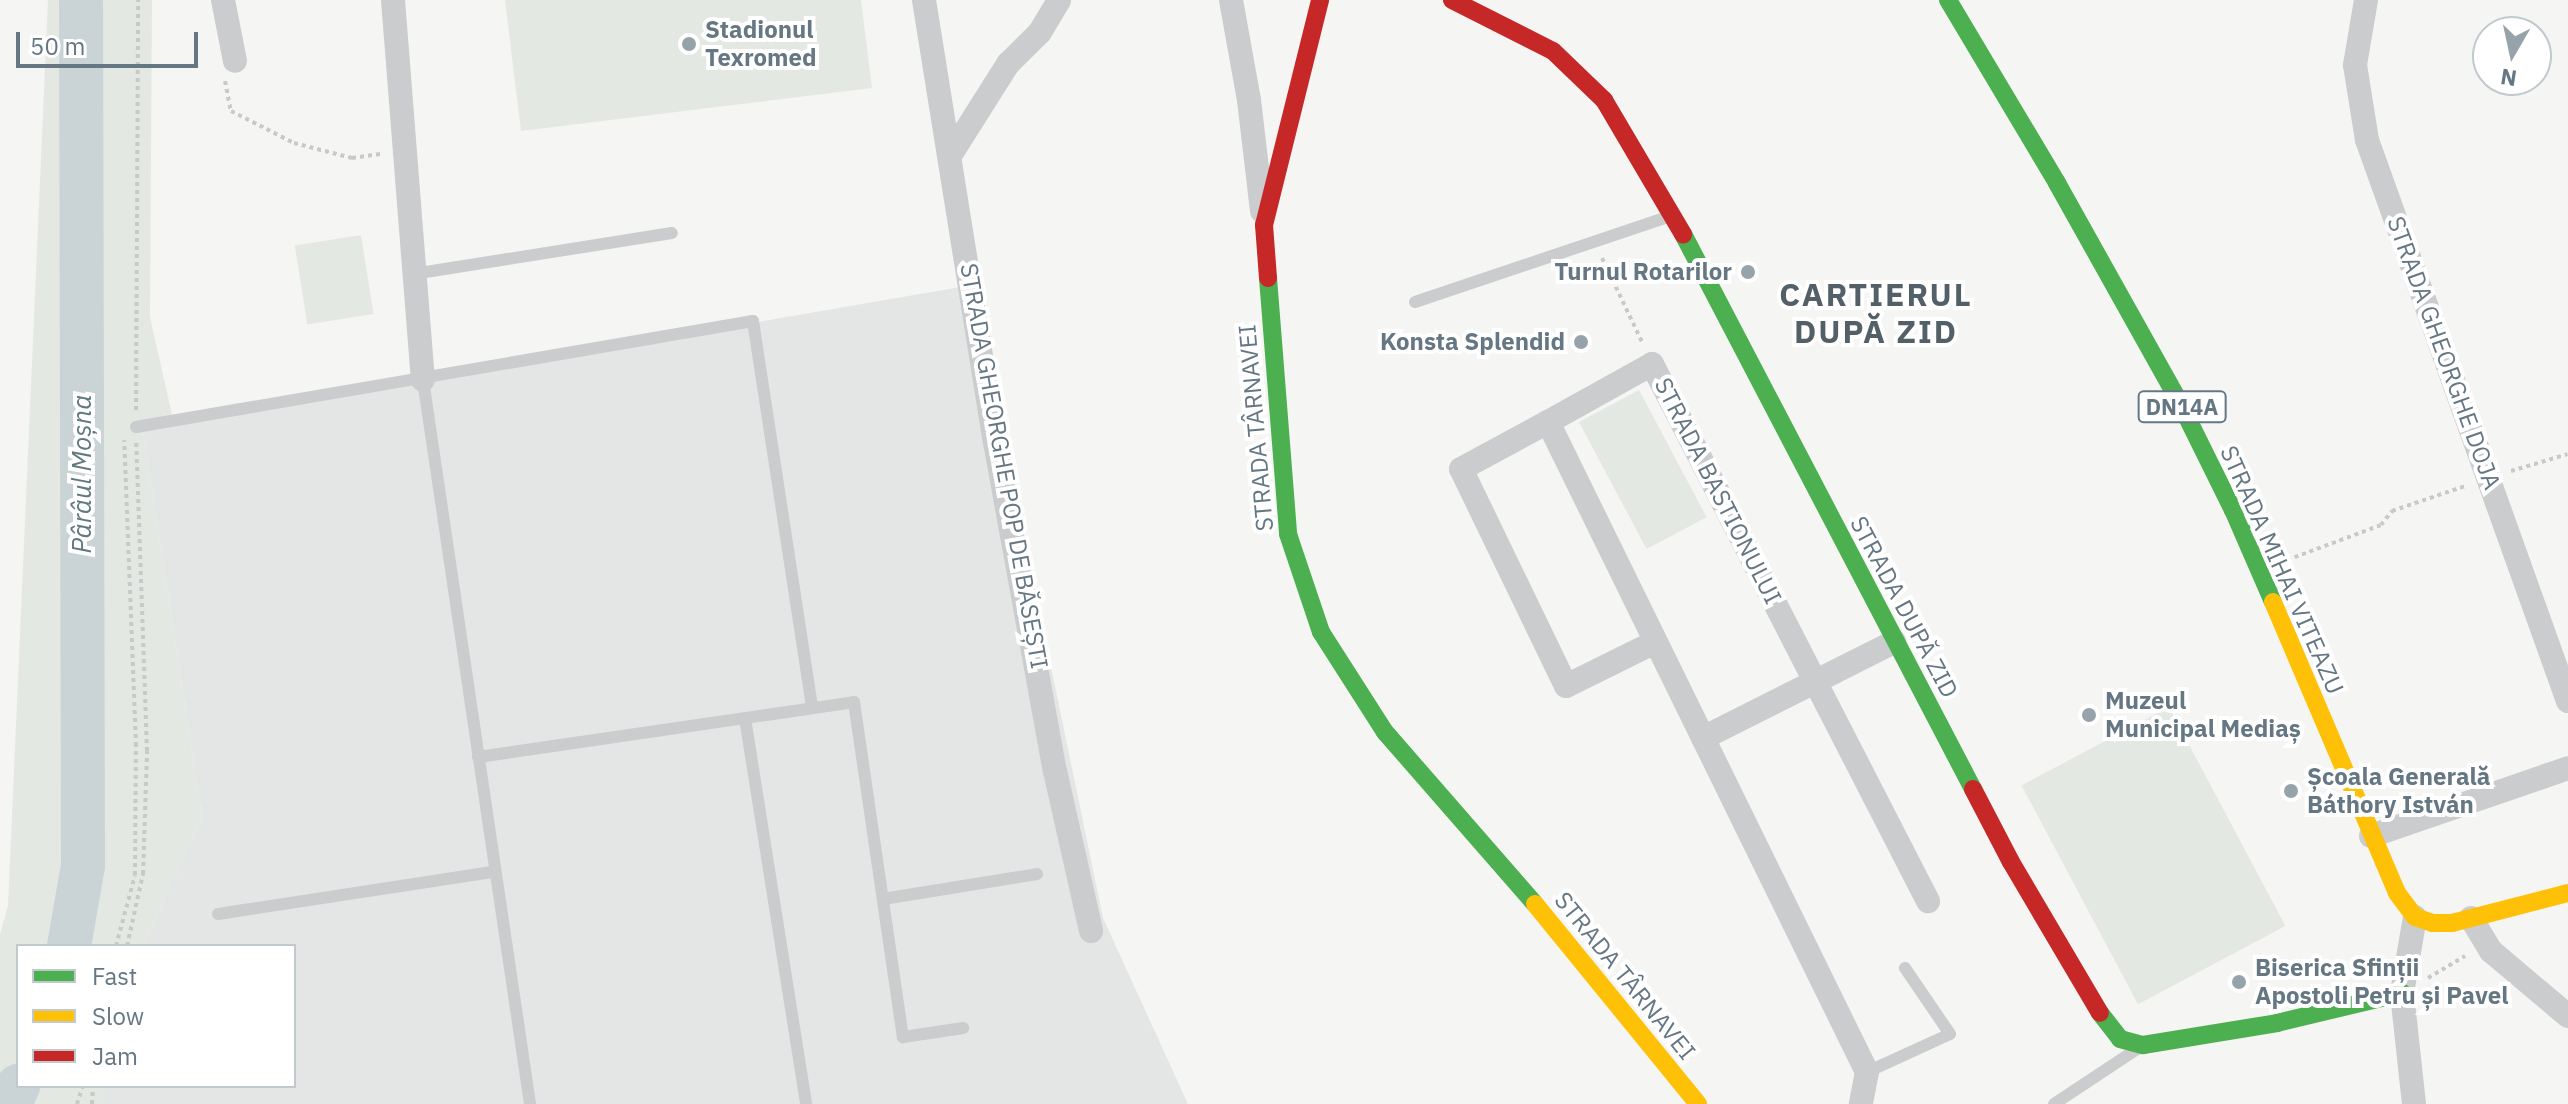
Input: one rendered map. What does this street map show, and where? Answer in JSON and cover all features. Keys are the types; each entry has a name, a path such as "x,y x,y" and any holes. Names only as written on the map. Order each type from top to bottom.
{"street":[{"path":"223,0 235,61"},
{"path":"393,0 423,380"},
{"name":"STRADA GHEORGHE POP DE BĂSEȘTI","path":"924,0 995,442 1055,771 1091,931"},
{"path":"951,154 1008,64 1040,32 1059,0"},
{"path":"1231,0 1249,100 1264,225"},
{"name":"STRADA TÂRNAVEI","path":"1320,0 1264,225 1288,534 1321,632 1385,732 1592,970 1698,1104"},
{"name":"STRADA DUPĂ ZID","path":"1452,0 1553,51 1604,100 1673,215 2011,862 2099,1012 2120,1039 2143,1045"},
{"name":"STRADA MIHAI VITEAZU","path":"1948,0 2057,183 2181,405 2258,570 2397,893 2415,917"},
{"name":"STRADA GHEORGHE DOJA","path":"2366,0 2355,65 2367,140 2568,701"},
{"name":"STRADA BASTIONULUI","path":"1653,643 1566,686 1461,469 1652,364 1928,901"},
{"path":"1548,422 1653,643 1867,1072 1861,1104"},
{"path":"1703,738 1894,642"},
{"path":"2371,836 2568,768"},
{"path":"2414,1104 2402,993 2415,917 2432,923 2471,918 2568,893"},
{"path":"2471,918 2491,951 2568,1016"},
{"path":"2143,1045 2277,1023 2402,993"}],"lane":[{"path":"1415,302 1673,215"},
{"path":"413,274 672,233"},
{"path":"136,427 753,321 812,708"},
{"path":"423,380 530,1104"},
{"path":"478,757 854,702 903,1037 963,1028"},
{"path":"745,718 806,1104"},
{"path":"218,914 494,872"},
{"path":"883,899 1037,874"},
{"path":"1867,1072 1950,1034 1905,968"},
{"path":"2054,1104 2143,1045"}],"path":[{"path":"127,944 143,874 147,751 136,427 138,0"},
{"path":"1594,241 1652,364"},
{"path":"2258,570 2381,525 2392,511 2568,454"},
{"path":"2426,980 2474,950"}],"shaded area":[{"path":"48,0 81,0 81,106 84,0 152,0 150,317 173,419 142,424 202,817 144,944 16,944 16,1088 103,1088 103,1104 0,1104 0,934 8,906"},
{"name":"Stadionul Texromed","path":"505,0 861,0 872,88 521,131"},
{"path":"361,235 374,314 307,324 295,245"},
{"path":"972,285 1103,918 1188,1104 103,1104 103,1088 296,1088 296,944 144,944 202,817 142,424 423,380"},
{"path":"1639,390 1707,517 1647,549 1579,422"},
{"path":"2169,707 2285,926 2138,1004 2022,785"}],"waterway":[{"name":"Pârâul Moșna","path":"69,944 83,866 81,0"},
{"name":"Pârâul Moșna","path":"10,1104 17,1088"}],"traffic: fast":[{"path":"1948,0 2057,183 2181,405 2233,510 2273,602"},
{"path":"1683,234 1973,789"},
{"path":"1268,278 1288,534 1321,632 1385,732 1535,904"},
{"path":"2100,1013 2120,1039 2143,1045 2277,1023 2402,993"}],"traffic: slow":[{"path":"2273,602 2397,893 2415,917 2432,923 2452,923 2568,893"},
{"path":"1535,904 1698,1104"}],"traffic: jam":[{"path":"1268,278 1264,225 1320,0"},
{"path":"1452,0 1553,51 1604,100 1683,234"},
{"path":"1973,789 2011,862 2100,1013"}],"place":[{"name":"Stadionul Texromed","path":"689,44"},
{"name":"Turnul Rotarilor","path":"1748,272"},
{"name":"Konsta Splendid","path":"1581,342"},
{"name":"Muzeul Municipal Mediaș","path":"2089,715"},
{"name":"Școala Generală Báthory István","path":"2291,791"},
{"name":"Biserica Sfinții Apostoli Petru și Pavel","path":"2239,982"}],"district":[{"name":"CARTIERUL DUPĂ ZID","path":"1876,314"}]}
